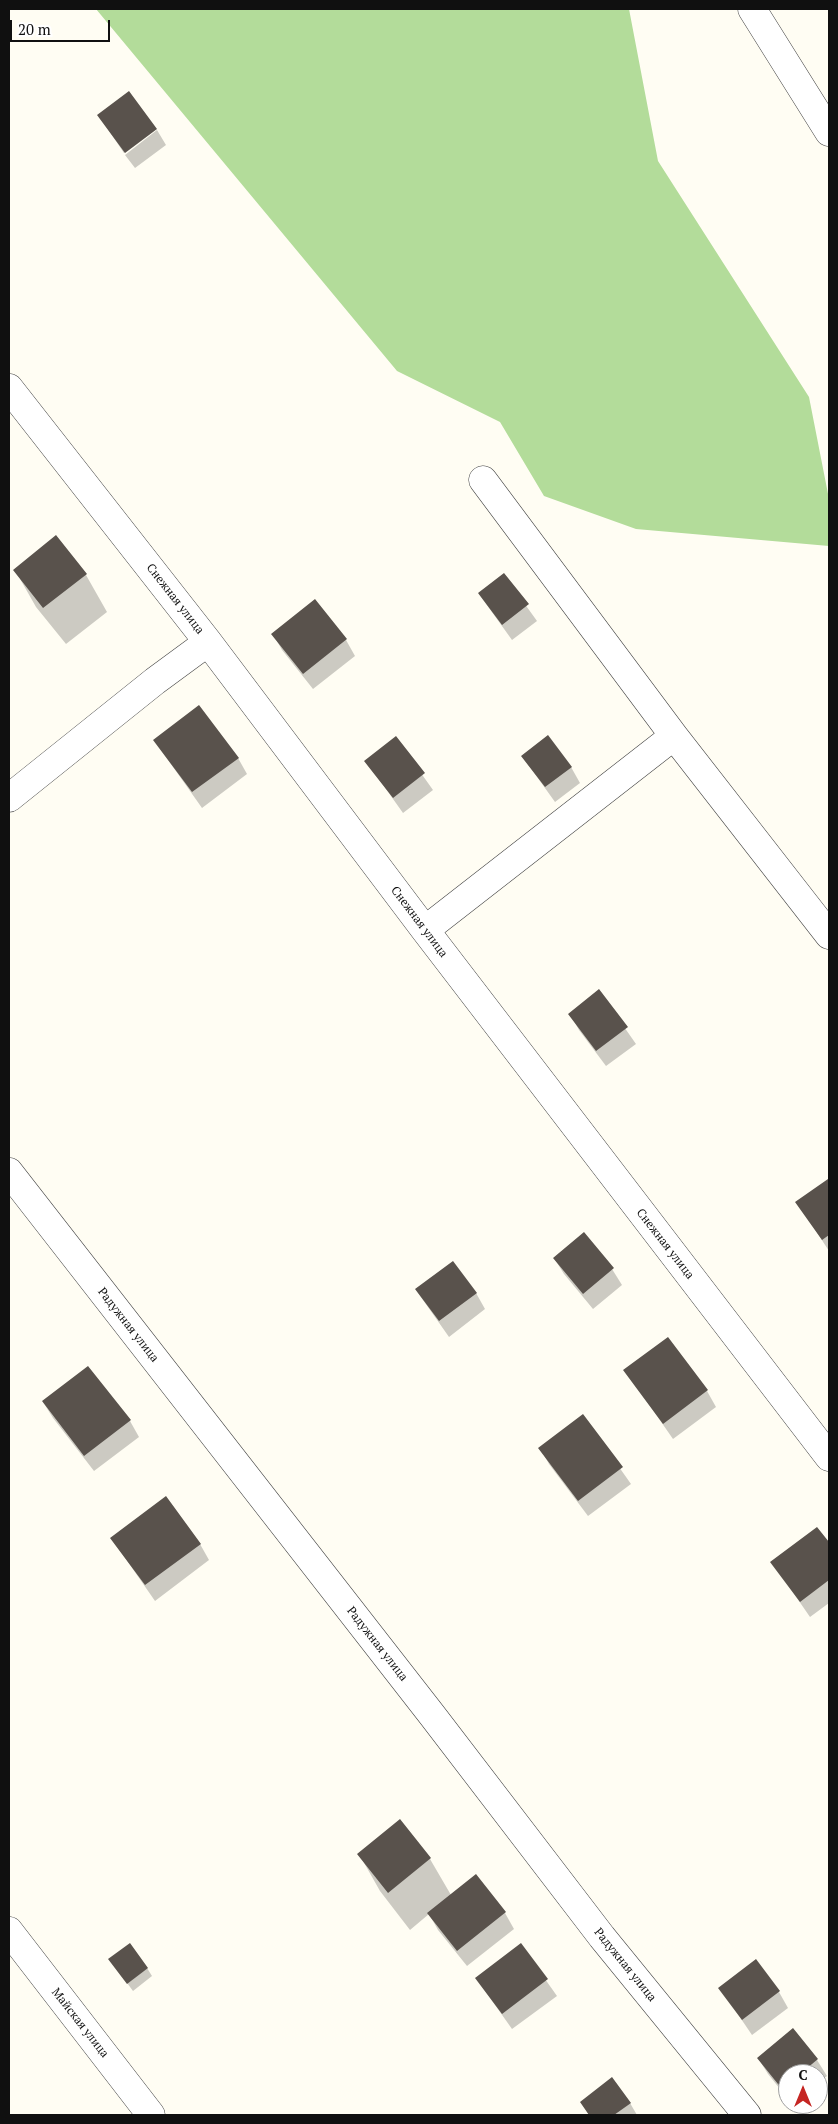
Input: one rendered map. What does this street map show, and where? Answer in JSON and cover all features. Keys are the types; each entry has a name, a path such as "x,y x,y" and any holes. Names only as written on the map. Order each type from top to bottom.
{"street":[{"path":"752,9 829,132"},
{"name":"Снежная улица","path":"9,388 208,642 425,930 829,1457"},
{"path":"483,480 674,736 829,935"},
{"path":"9,798 155,680 208,642"},
{"path":"425,930 674,736"},
{"name":"Радужная улица","path":"9,1172 432,1715 602,1937 747,2115"},
{"name":"Майская улица","path":"9,1932 151,2115"}],"green space":[{"path":"96,9 629,9 658,161 809,397 829,499 829,546 636,529 544,496 500,422 397,371"}],"building":[{"path":"129,91 157,129 125,153 97,115"},
{"path":"56,535 87,574 43,608 13,570"},
{"path":"504,573 529,604 502,625 478,593"},
{"path":"315,599 347,639 303,674 271,634"},
{"path":"199,705 239,758 192,792 153,740"},
{"path":"548,735 572,767 545,787 521,756"},
{"path":"396,736 425,773 393,798 364,761"},
{"path":"599,989 628,1027 596,1051 568,1014"},
{"path":"828,1179 829,1235 822,1240 795,1202"},
{"path":"584,1232 614,1268 583,1294 553,1258"},
{"path":"453,1261 477,1293 439,1321 415,1289"},
{"path":"668,1337 708,1390 663,1424 623,1370"},
{"path":"88,1366 131,1420 84,1456 42,1401"},
{"path":"583,1414 623,1467 578,1501 538,1448"},
{"path":"166,1496 201,1544 145,1585 110,1538"},
{"path":"817,1527 829,1542 829,1580 800,1602 770,1562"},
{"path":"400,1819 431,1858 388,1893 357,1854"},
{"path":"476,1874 506,1912 457,1951 427,1913"},
{"path":"130,1943 148,1968 127,1984 108,1959"},
{"path":"521,1943 548,1979 502,2014 475,1978"},
{"path":"756,1959 780,1991 742,2020 718,1988"},
{"path":"793,2028 818,2059 812,2064 778,2064 778,2084 757,2058"},
{"path":"612,2077 631,2103 614,2115 589,2115 580,2102"}]}
